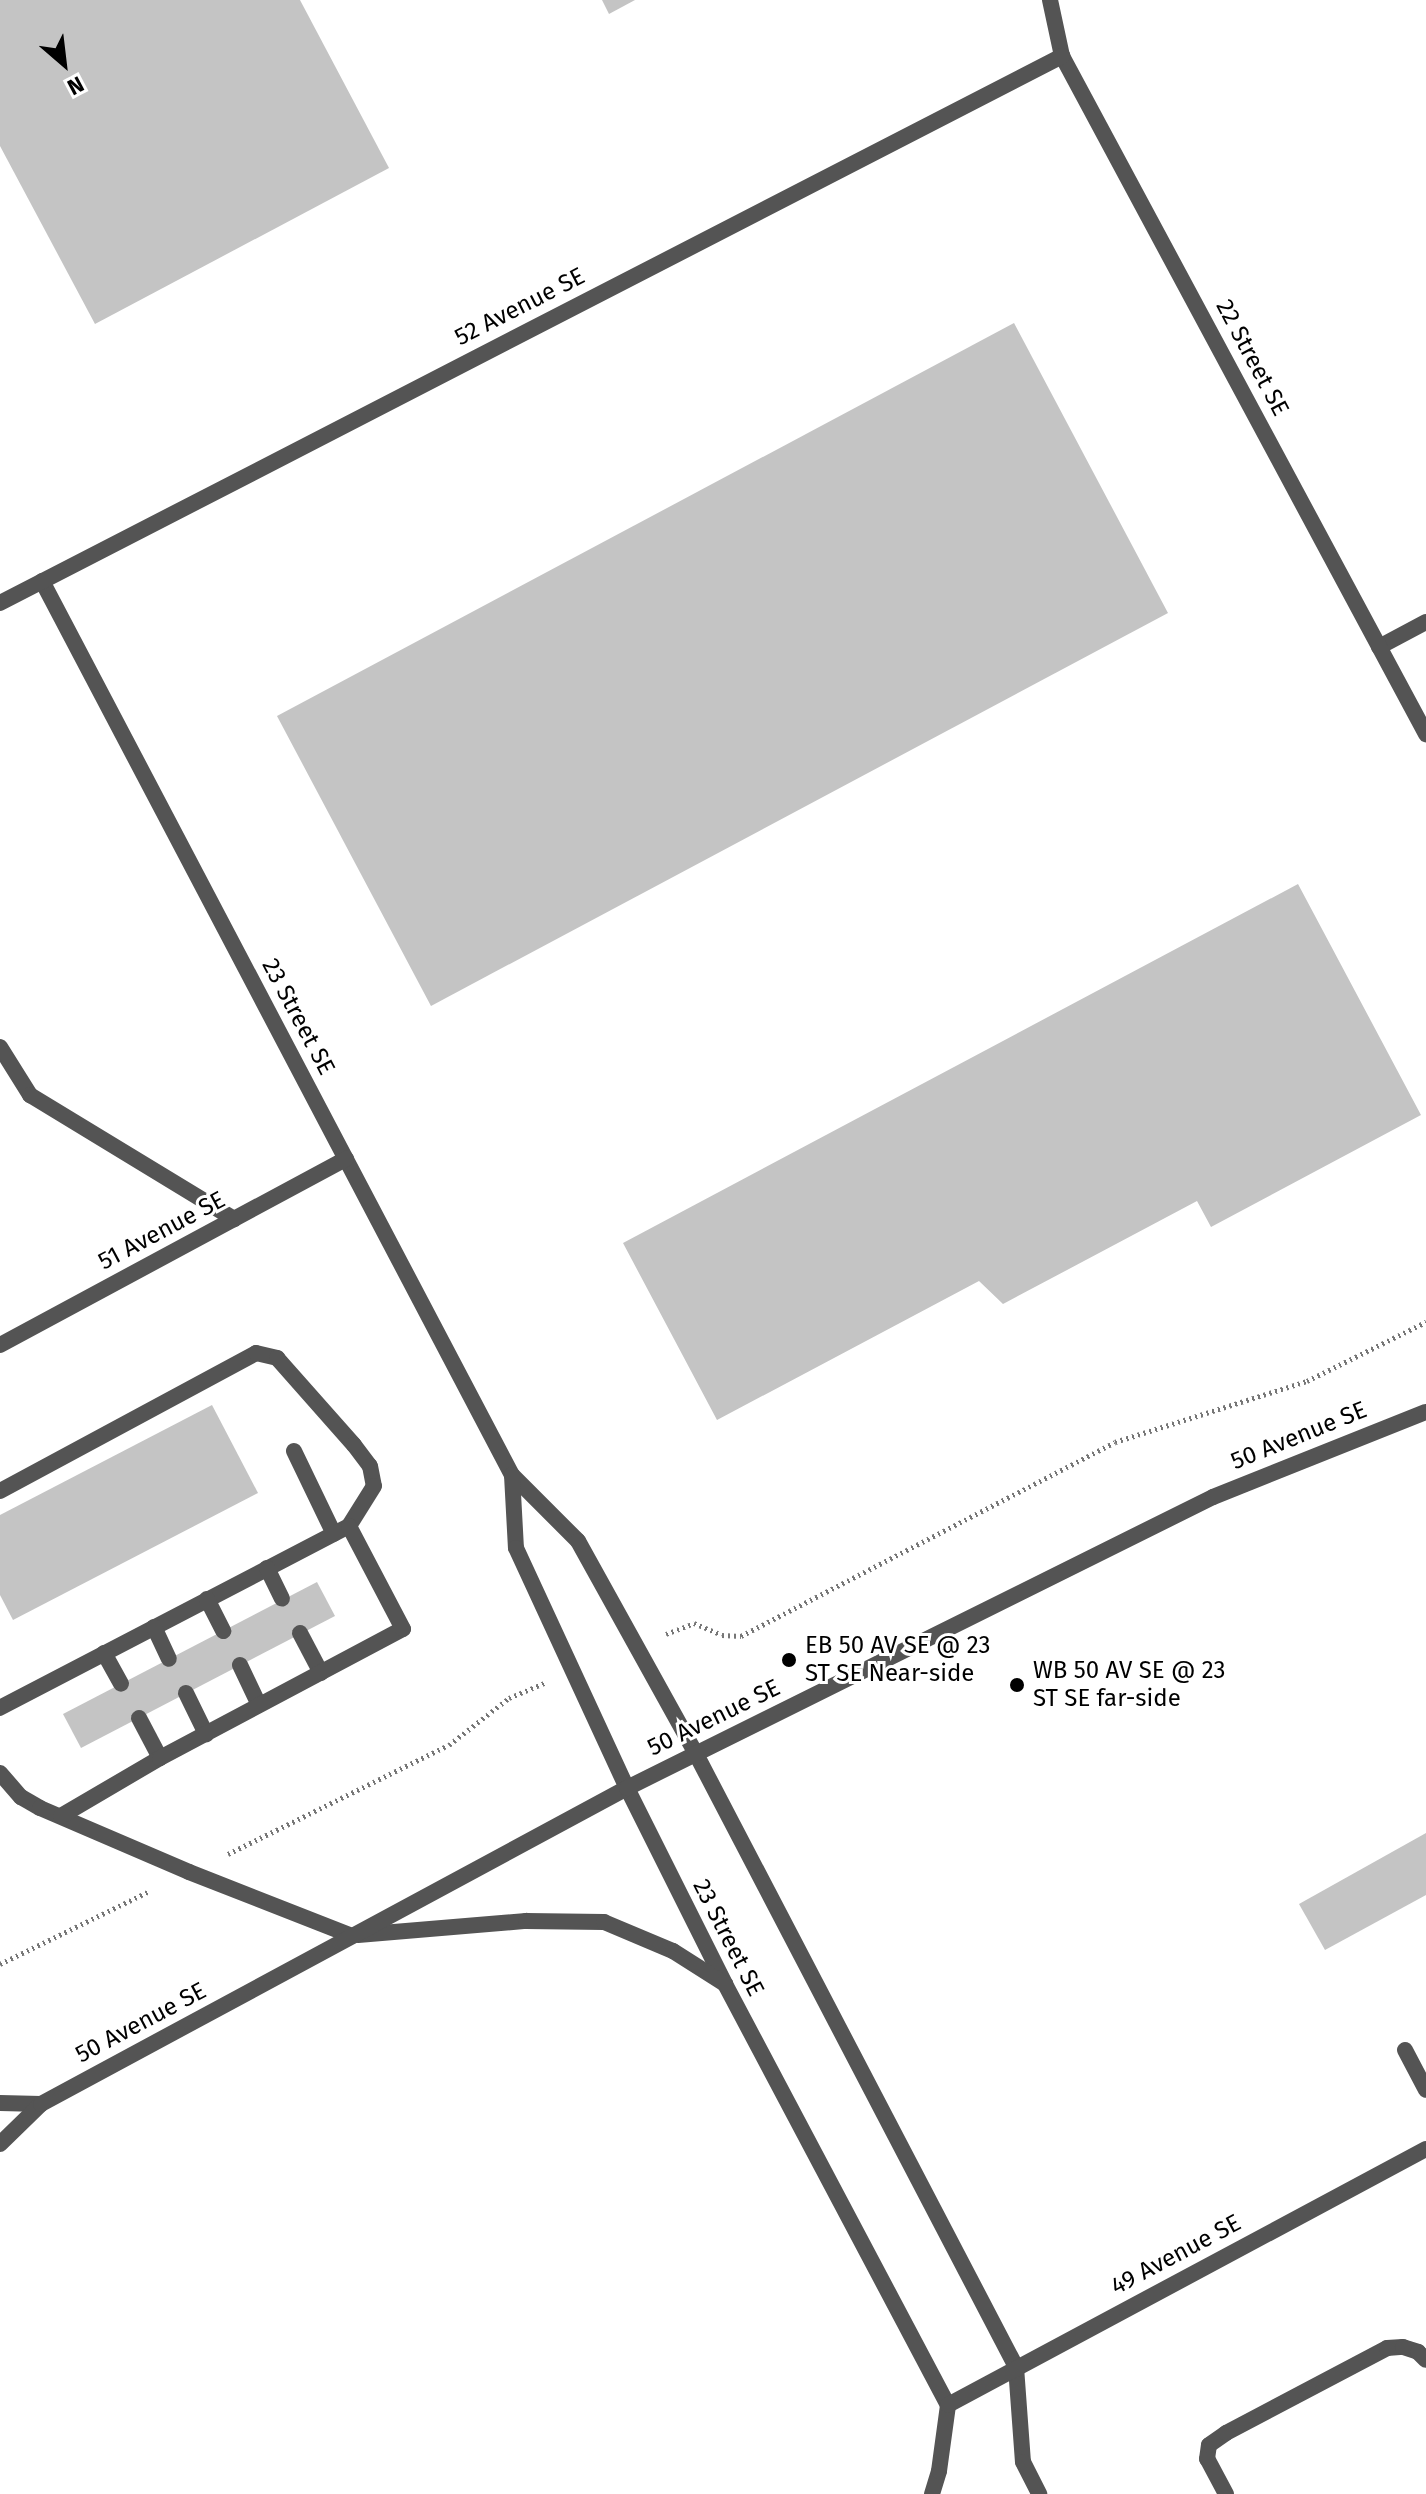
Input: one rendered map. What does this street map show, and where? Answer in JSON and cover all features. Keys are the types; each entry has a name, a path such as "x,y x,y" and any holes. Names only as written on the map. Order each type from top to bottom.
{"street":[{"name":"22 Street SE","path":"1050,0 1062,56 1426,734"},
{"name":"52 Avenue SE","path":"0,603 1062,56"},
{"name":"23 Street SE","path":"42,581 512,1475 578,1541 696,1754 1016,2367"},
{"path":"1379,647 1426,622"},
{"path":"0,1047 30,1095 234,1219"},
{"name":"51 Avenue SE","path":"0,1345 346,1159"},
{"path":"0,1491 256,1353 277,1358 370,1466 374,1486 341,1530 0,1708"},
{"name":"50 Avenue SE","path":"0,2144 41,2104 627,1788 1213,1497 1426,1412"},
{"path":"61,1816 160,1758 403,1629 294,1451"},
{"name":"23 Street SE","path":"512,1475 516,1548 627,1788 725,1984 948,2405"},
{"path":"267,1568 282,1599"},
{"path":"207,1599 223,1631"},
{"path":"154,1627 169,1659"},
{"path":"300,1633 321,1673"},
{"path":"104,1653 121,1684"},
{"path":"240,1665 259,1705"},
{"path":"186,1693 206,1734"},
{"path":"139,1718 160,1758"},
{"path":"0,1773 21,1797 61,1816 189,1872 352,1936 526,1921 604,1922 673,1951 725,1984"},
{"path":"1405,2050 1426,2090"},
{"name":"50 Avenue SE","path":"0,2103 41,2104"},
{"name":"49 Avenue SE","path":"948,2405 1426,2149"},
{"path":"1226,2494 1207,2459 1209,2445 1226,2433 1387,2348 1403,2347 1426,2360"},
{"path":"1016,2367 1023,2462 1039,2494"},
{"path":"932,2494 939,2471 948,2405"}],"path":[{"path":"694,1623 722,1635 741,1636 1115,1442 1307,1381 1426,1322"},
{"path":"0,1964 449,1745 509,1698"}],"building":[{"path":"0,0 300,0 389,168 95,324 0,146"},
{"path":"602,0 635,0 609,14"},
{"path":"1014,323 1168,613 431,1006 277,716"},
{"path":"1298,884 1421,1115 1211,1227 1197,1201 1003,1304 979,1281 717,1420 623,1243"},
{"path":"212,1405 258,1493 13,1620 0,1595 0,1515"},
{"path":"317,1582 335,1616 81,1748 63,1714"},
{"path":"1426,1833 1426,1895 1325,1950 1299,1904"}],"place":[{"name":"EB 50 AV SE @ 23 ST SE Near-side","path":"789,1660"},
{"name":"WB 50 AV SE @ 23 ST SE far-side","path":"1017,1685"}]}
